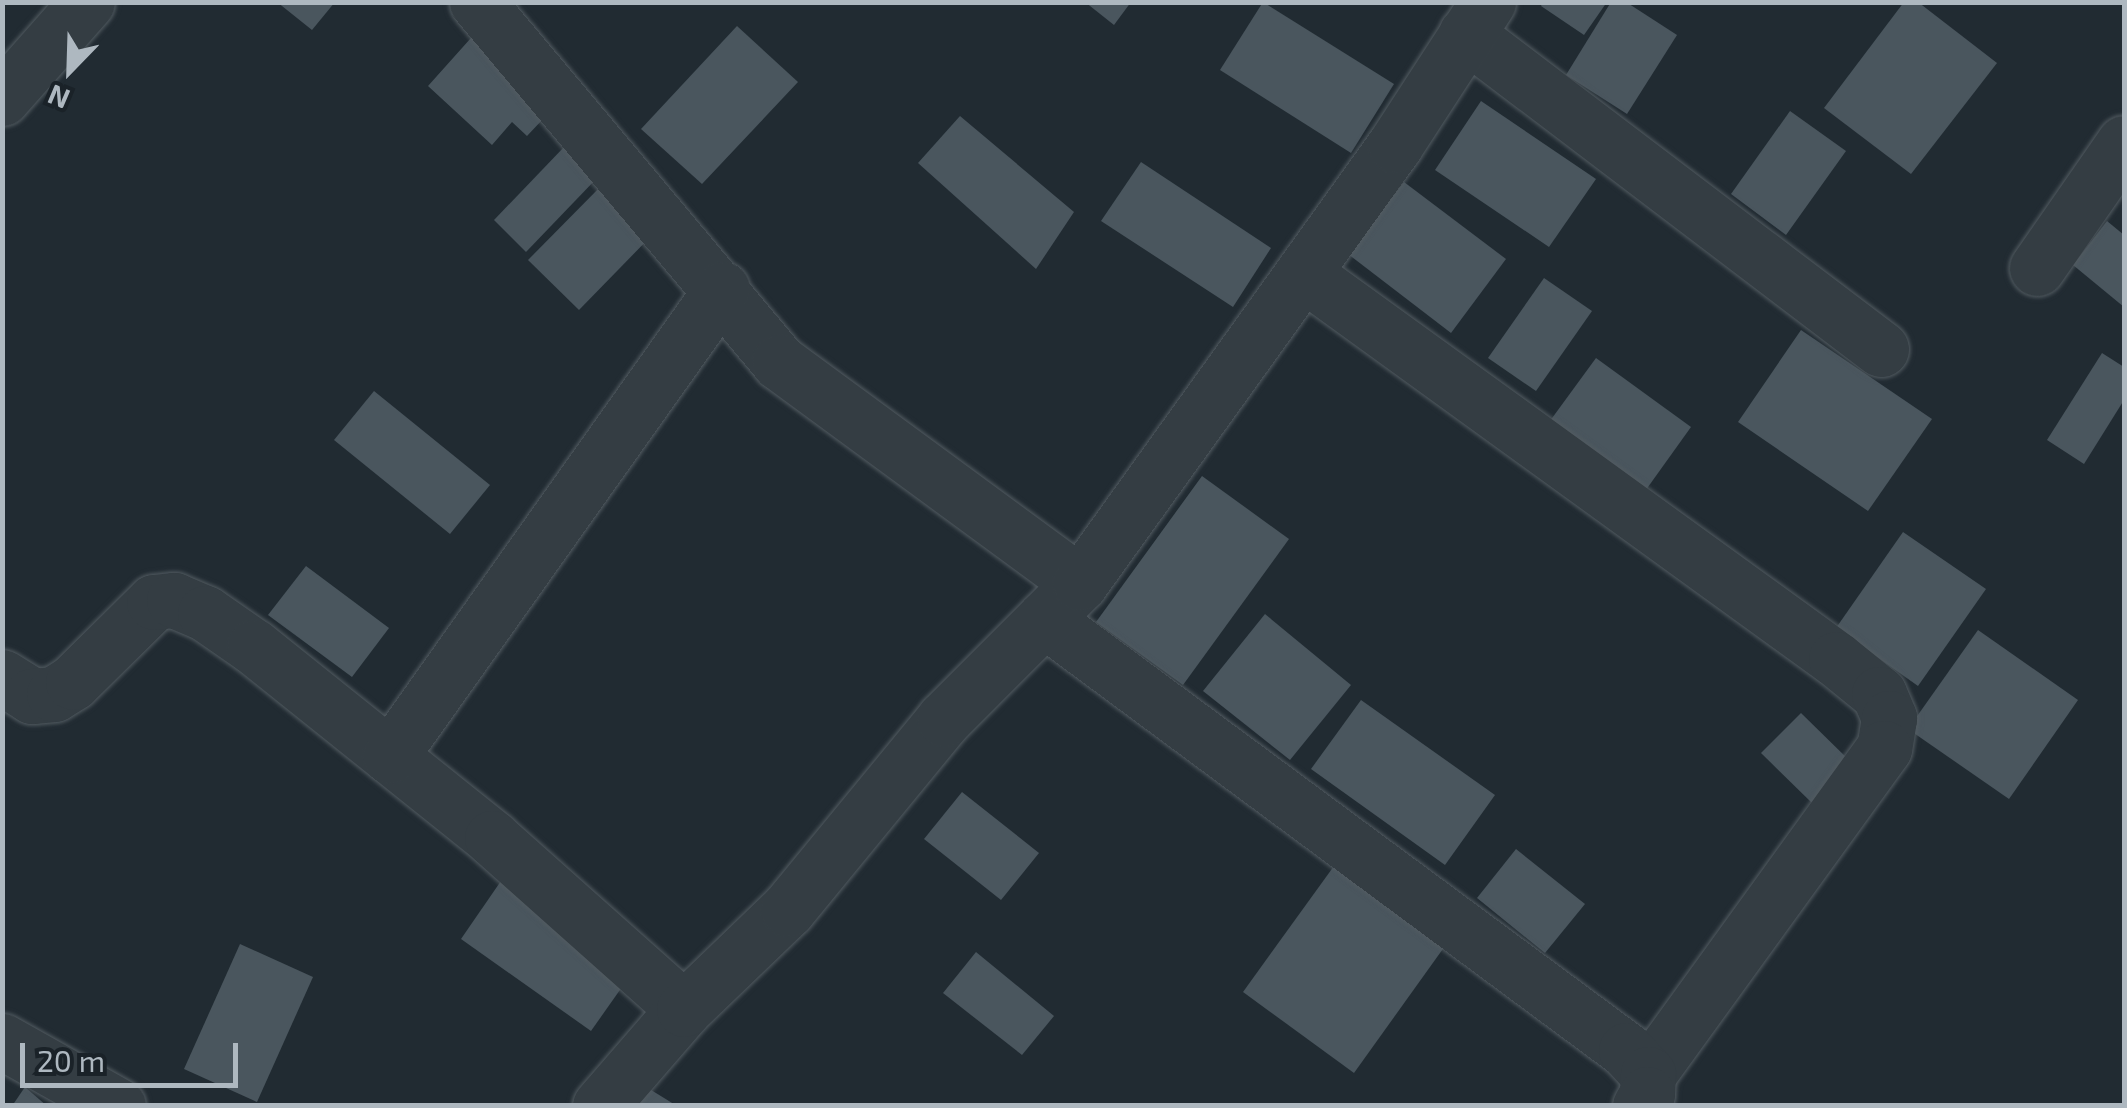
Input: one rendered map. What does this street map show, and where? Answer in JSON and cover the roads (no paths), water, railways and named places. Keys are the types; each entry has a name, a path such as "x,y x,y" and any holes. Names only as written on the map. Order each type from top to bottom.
{"street":[{"path":"2,98 88,2"},
{"path":"477,2 780,362 1062,601 1626,1050 1644,1090"},
{"path":"600,1106 684,1009 788,909 944,719 1062,601 1395,145 1477,18 1881,349"},
{"path":"2037,268 2124,143"},
{"path":"1303,273 1879,694 1889,718 1884,748 1644,1090"},
{"path":"390,756 722,289"},
{"path":"2,678 32,696 54,694 73,682 154,602 174,600 205,613 254,647 492,838 684,1009"},
{"path":"2,1041 118,1106"}]}
